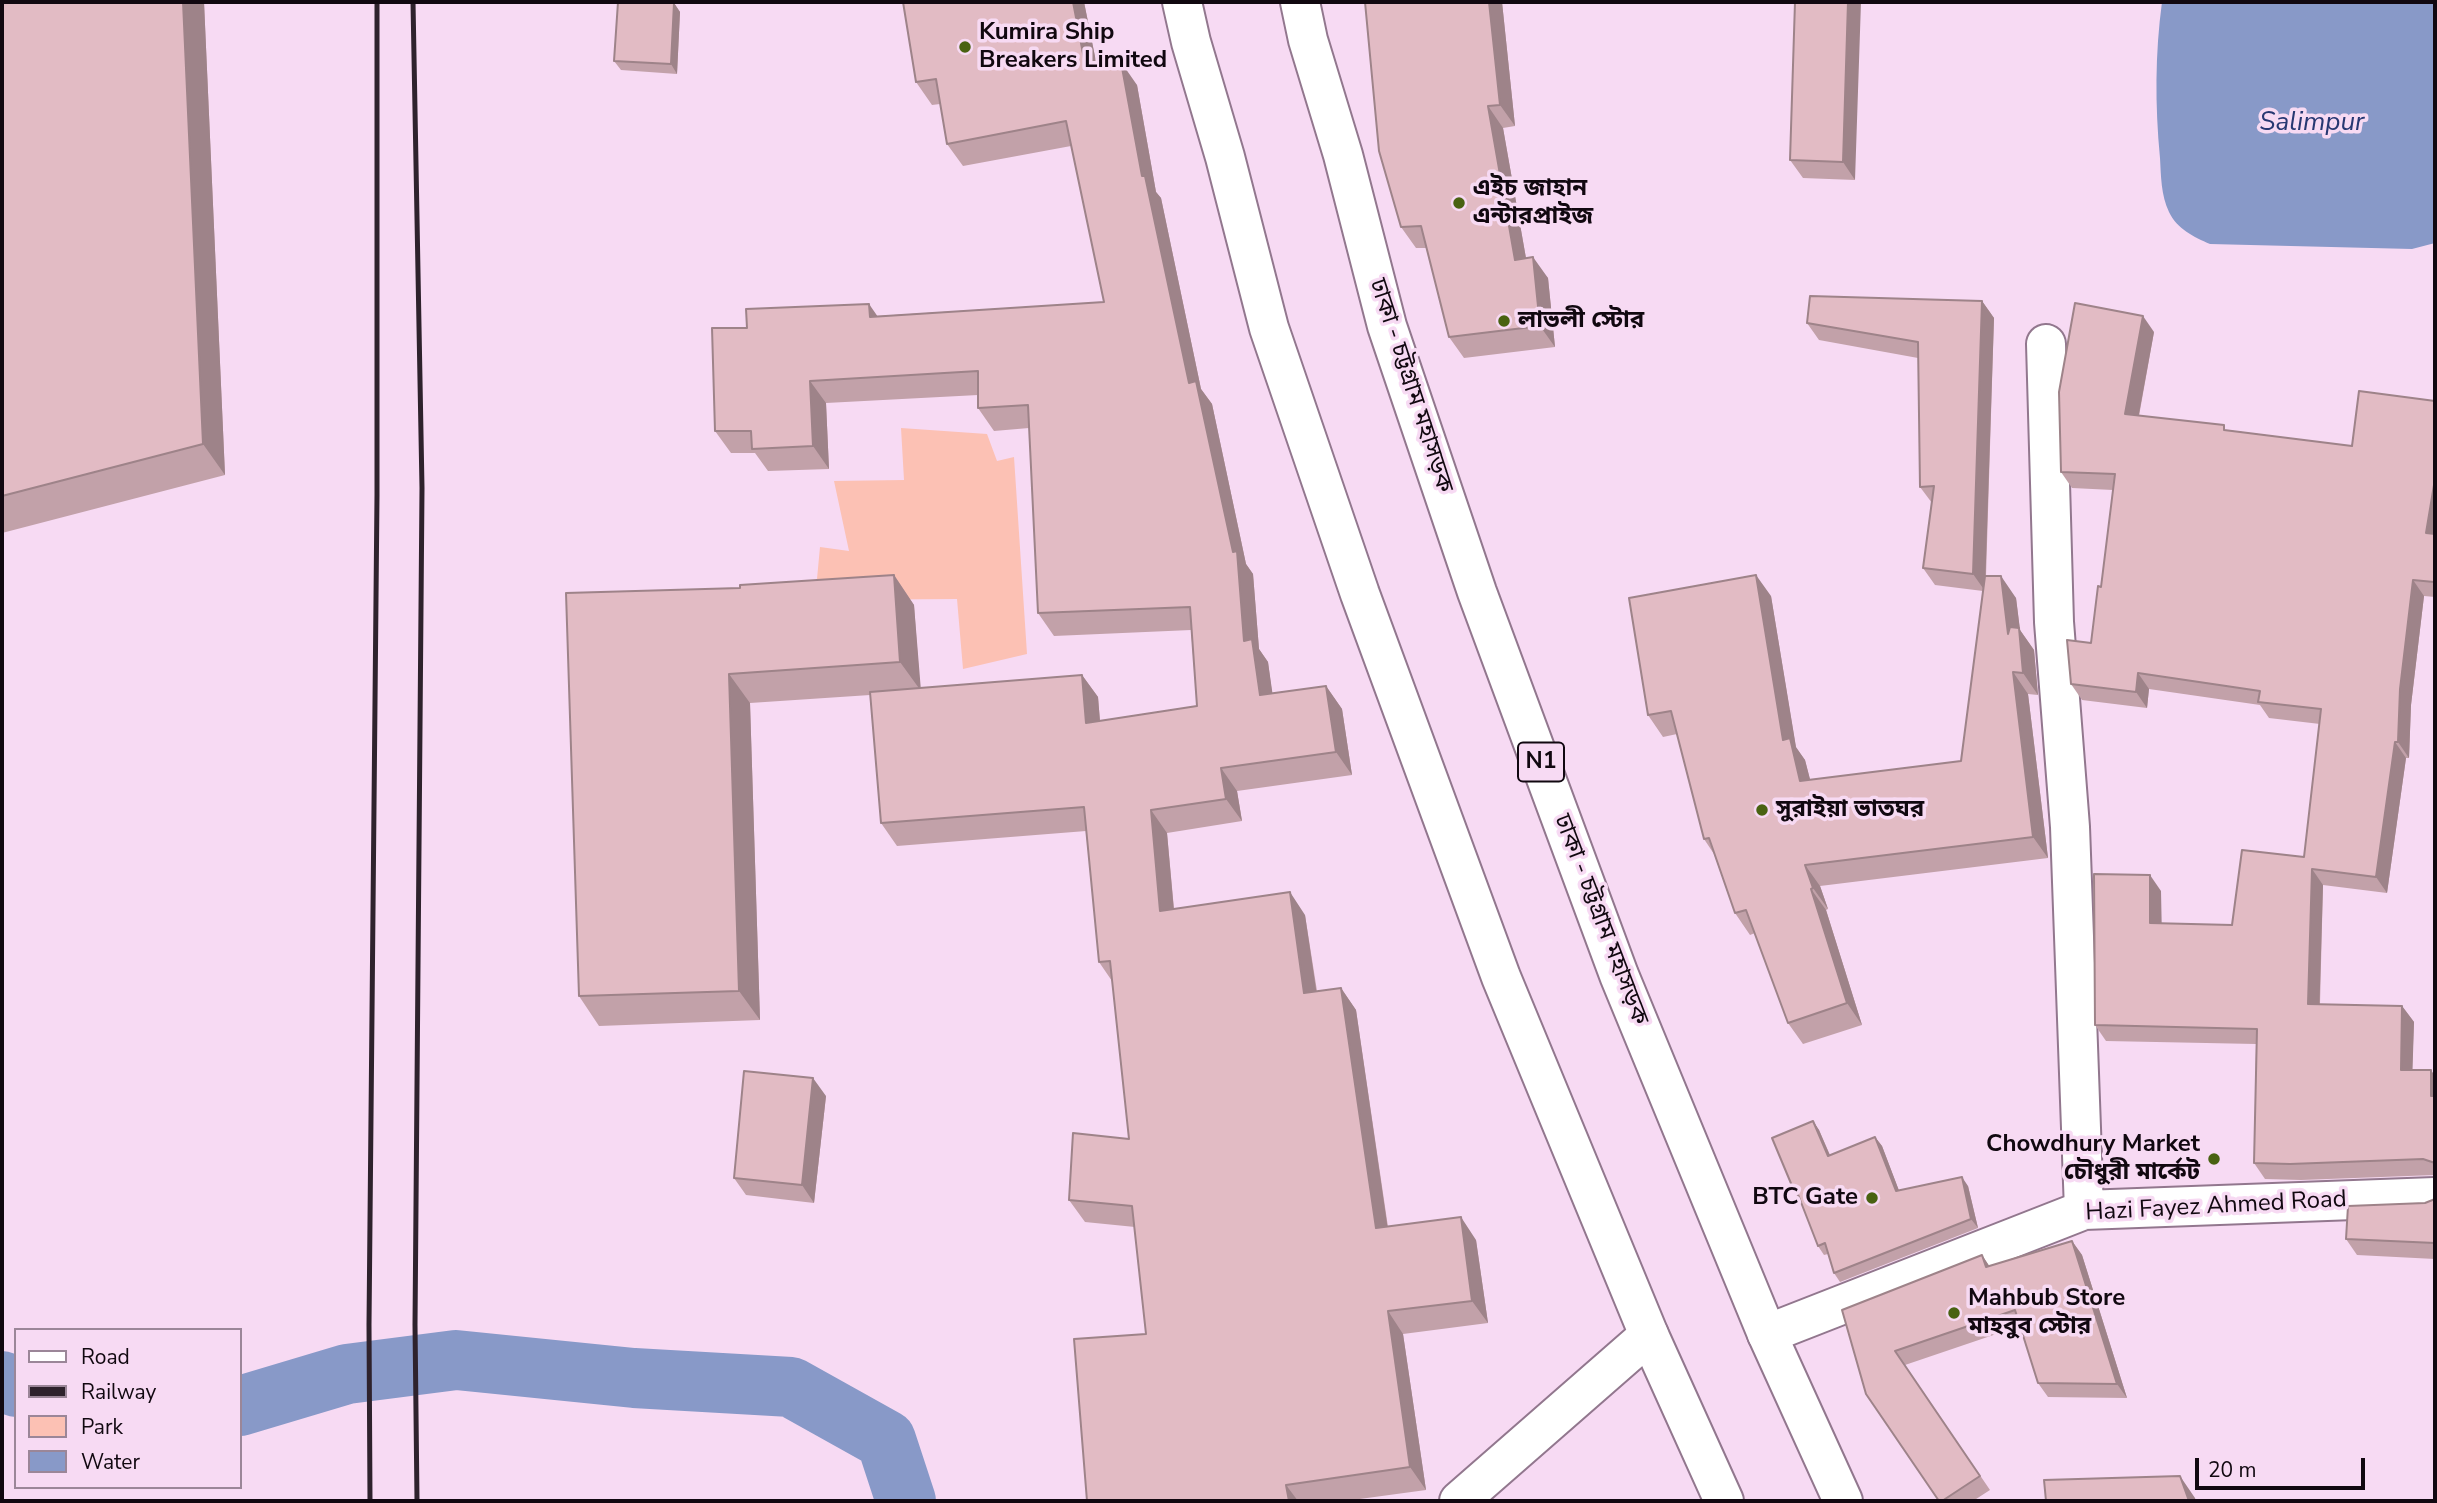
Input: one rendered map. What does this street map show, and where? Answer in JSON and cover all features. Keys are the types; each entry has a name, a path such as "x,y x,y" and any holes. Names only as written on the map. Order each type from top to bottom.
{"main road":[{"path":"1182,2 1269,328 1360,594 1502,976 1649,1335 1724,1501"},
{"name":"ঢাকা - চট্টগ্রাম মহাসড়ক","path":"1300,2 1308,40 1343,155 1387,326 1478,592 1619,975 1767,1334 1843,1501"},
{"path":"2046,344 2054,622 2070,827 2084,1210"},
{"name":"Hazi Fayez Ahmed Road","path":"1767,1334 2084,1210 2435,1197"},
{"path":"1459,1501 1649,1335"}],"green space":[{"path":"901,428 987,434 997,461 1014,457 1027,654 963,669 957,599 815,600 820,547 849,551 834,481 904,480"}],"water":[{"name":"Salimpur","path":"2162,2 2435,2 2435,243 2412,249 2210,244 2181,228 2166,206 2161,179 2156,80"}],"building":[{"path":"2,2 183,2 203,444 2,496"},
{"path":"618,2 674,3 671,64 614,61"},
{"path":"903,2 1073,2 1086,69 1121,62 1142,176 1145,176 1189,383 1196,381 1233,552 1237,551 1244,641 1252,639 1260,695 1326,686 1336,752 1221,768 1226,799 1151,810 1160,911 1290,892 1304,993 1341,988 1376,1228 1461,1217 1472,1301 1388,1311 1410,1467 1286,1485 1289,1501 1087,1501 1074,1339 1146,1334 1132,1206 1069,1200 1073,1133 1129,1139 1110,961 1099,962 1084,807 881,823 870,692 1082,675 1086,723 1197,706 1190,607 1038,613 1028,405 978,408 978,371 810,381 813,446 752,449 751,431 715,431 712,328 747,328 746,309 869,304 870,317 1104,302 1066,121 947,144 936,79 916,82"},
{"path":"1365,2 1489,2 1500,105 1488,106 1515,260 1533,257 1540,326 1449,337 1421,226 1401,227 1379,151"},
{"path":"1795,2 1848,2 1843,162 1790,160"},
{"path":"1810,296 1982,301 1973,574 1923,568 1934,486 1920,487 1918,342 1807,323"},
{"path":"2075,303 2143,316 2125,414 2224,425 2224,430 2352,446 2359,391 2435,401 2435,479 2426,533 2435,534 2434,582 2413,580 2400,689 2398,742 2395,742 2376,877 2312,869 2308,1004 2402,1006 2401,1070 2431,1070 2431,1096 2435,1096 2435,1163 2423,1159 2254,1163 2257,1029 2095,1025 2094,874 2150,875 2150,923 2232,925 2242,850 2304,857 2321,709 2258,702 2260,691 2138,673 2136,692 2071,684 2067,640 2091,643 2115,474 2061,472 2059,392"},
{"path":"894,575 900,662 729,674 739,991 579,996 566,593 740,588 740,585"},
{"path":"1756,575 1783,740 1790,738 1800,781 1961,761 1985,576 2001,576 2008,634 2010,627 2019,628 2023,673 2013,672 2033,837 1805,865 1847,1003 1788,1023 1746,910 1735,913 1709,838 1704,839 1671,711 1648,715 1629,598"},
{"path":"744,1071 813,1078 802,1185 734,1178"},
{"path":"1813,1121 1828,1156 1875,1137 1896,1191 1962,1177 1971,1219 1834,1273 1825,1243 1818,1246 1772,1138"},
{"path":"2435,1199 2435,1243 2346,1239 2348,1206 2425,1203"},
{"path":"2072,1241 2117,1384 2038,1383 2015,1310 1895,1351 1980,1476 1939,1501 1866,1394 1842,1310 1982,1255 1986,1267"},
{"path":"2180,1476 2189,1501 2046,1501 2044,1480"}],"waterway":[{"path":"242,1405 347,1374 456,1360 634,1378 791,1387 886,1440 906,1501"},
{"path":"2,1381 14,1386"}],"railway":[{"path":"370,1501 369,1324 377,495 377,2"},
{"path":"413,2 422,488 415,1324 417,1501"}],"place":[{"name":"Kumira Ship Breakers Limited","path":"965,47"},
{"name":"এইচ জাহান এন্টারপ্রাইজ","path":"1459,203"},
{"name":"লাভলী স্টোর","path":"1504,321"},
{"name":"সুরাইয়া ভাতঘর","path":"1762,810"},
{"name":"Chowdhury Market চৌধুরী মার্কেট","path":"2214,1159"},
{"name":"BTC Gate","path":"1872,1198"},
{"name":"Mahbub Store মাহবুব স্টোর","path":"1954,1313"}]}
